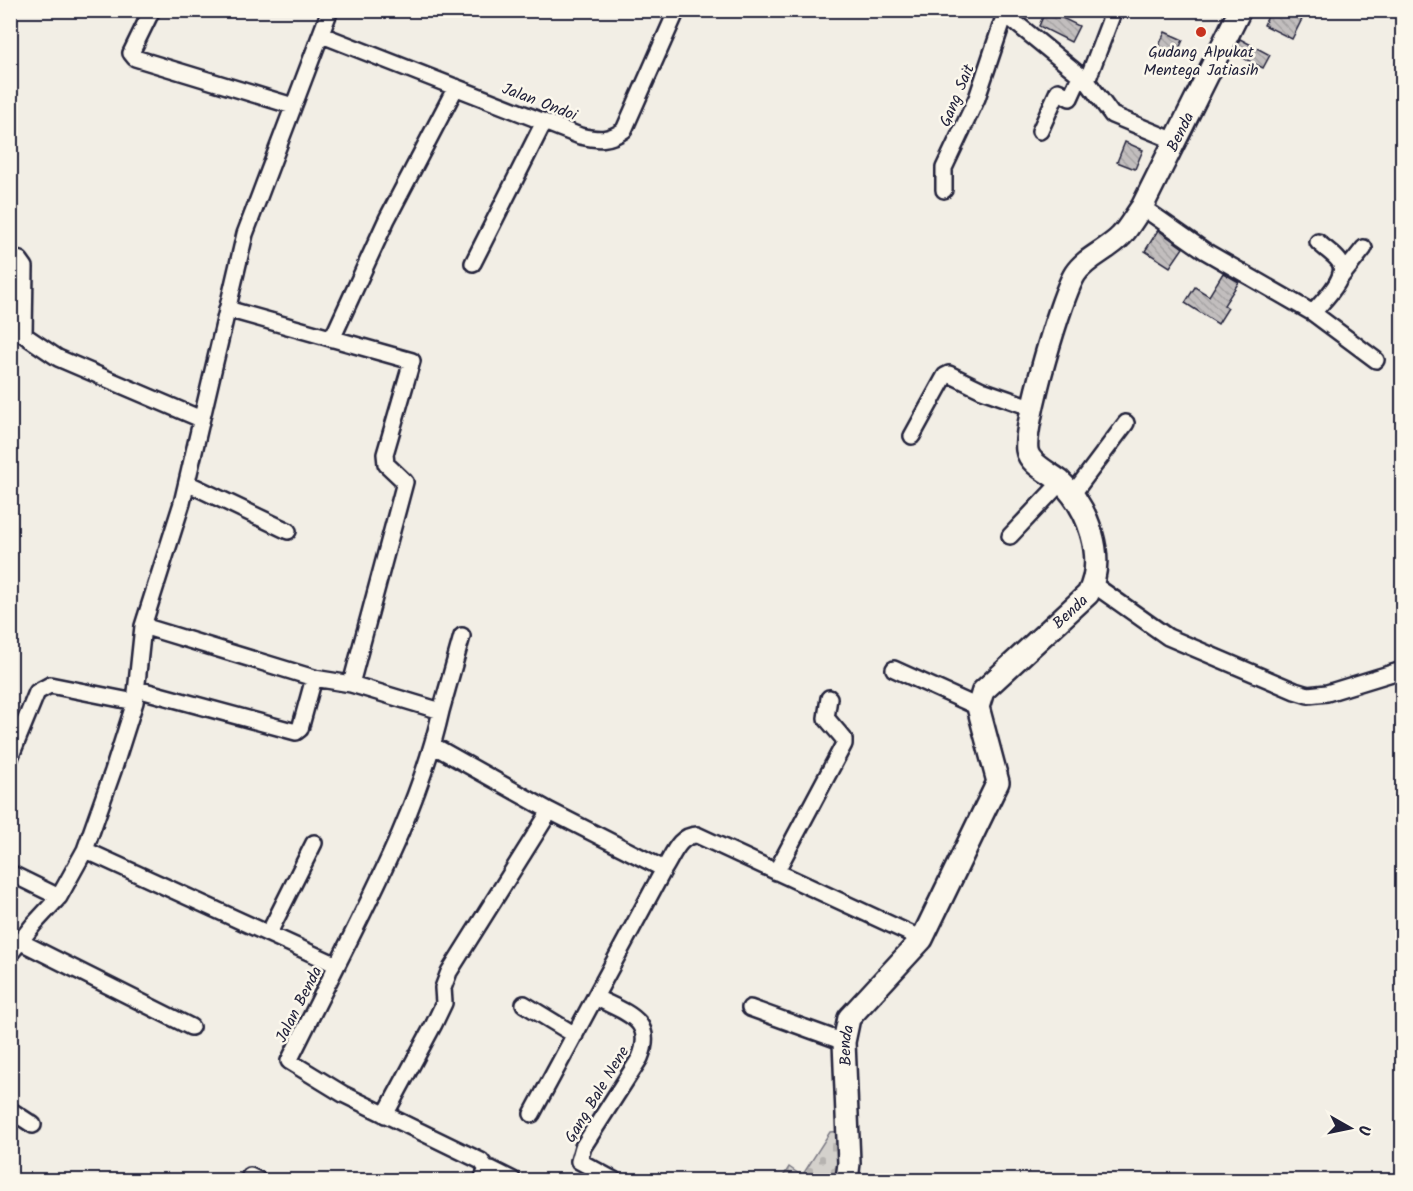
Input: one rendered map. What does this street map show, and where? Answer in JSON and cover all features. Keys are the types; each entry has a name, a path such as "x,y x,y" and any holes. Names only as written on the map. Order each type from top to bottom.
{"street":[{"path":"152,10 131,52 135,58 293,106"},
{"path":"191,1027 15,948 59,897 85,850 136,696 143,626 187,483 244,234 330,10"},
{"name":"Jalan Ondoi","path":"322,35 596,140 613,138 624,130 677,10"},
{"path":"1040,132 1058,91 1070,98 1084,78 1114,10"},
{"name":"Benda","path":"847,1180 849,1163 844,1042 849,1018 922,939 998,782 978,706 983,691 1088,594 1093,584 1094,544 1083,509 1066,488 1031,459 1027,450 1033,408 1062,301 1076,272 1121,236 1142,207 1240,10"},
{"path":"1003,12 1084,78 1112,115 1175,141"},
{"name":"Gang Sait","path":"944,190 944,168 977,98 1003,12"},
{"path":"332,339 387,219 456,87"},
{"path":"472,263 544,122"},
{"path":"1142,207 1205,251 1313,313 1376,360"},
{"path":"1317,242 1339,260 1342,270 1339,279"},
{"path":"1313,313 1364,248"},
{"path":"10,257 20,260 26,267 17,332 58,358 201,419"},
{"path":"227,309 412,361 385,454 386,464 405,482 351,684"},
{"path":"912,436 945,376 949,374 982,390 1033,408"},
{"path":"1010,537 1066,488 1126,423"},
{"path":"187,483 288,531"},
{"path":"1093,584 1168,637 1308,695 1327,693 1402,670"},
{"path":"143,626 314,678 351,684 441,711"},
{"path":"337,965 381,876 434,746 441,711 462,636"},
{"path":"894,669 978,706"},
{"path":"10,758 37,692 50,685 136,696 296,732 300,729 314,678"},
{"path":"776,872 844,744 844,739 826,718 829,698"},
{"path":"434,746 550,811 664,869"},
{"path":"385,1114 444,1003 443,988 449,972 550,811"},
{"path":"532,1114 664,869 682,839 688,835 697,835 922,939"},
{"path":"269,933 314,843"},
{"name":"Jalan Benda","path":"85,850 337,965 289,1061 326,1085 481,1161 484,1175 491,1169 513,1180"},
{"path":"10,873 59,897"},
{"name":"Gang Bale Nene","path":"596,997 641,1022 646,1034 646,1044 640,1058 583,1147 579,1161 614,1180"},
{"path":"524,1004 575,1035"},
{"path":"750,1008 844,1042"},
{"path":"10,1110 33,1125"}],"green space":[{"path":"843,1131 842,1180 781,1180 789,1167 802,1176 830,1132"}],"building":[{"path":"1046,10 1079,26 1071,42 1039,26"},
{"path":"1271,10 1284,10 1302,19 1292,39 1264,25"},
{"path":"1165,32 1183,40 1175,58 1157,50"},
{"path":"1240,39 1270,55 1263,68 1233,53"},
{"path":"1125,142 1143,150 1135,169 1117,162"},
{"path":"1158,230 1183,248 1170,267 1145,251"},
{"path":"1223,273 1239,282 1224,305 1228,308 1218,324 1185,303 1195,287 1209,296"}],"place":[{"name":"Gudang Alpukat Mentega Jatiasih","path":"1201,32"}]}
